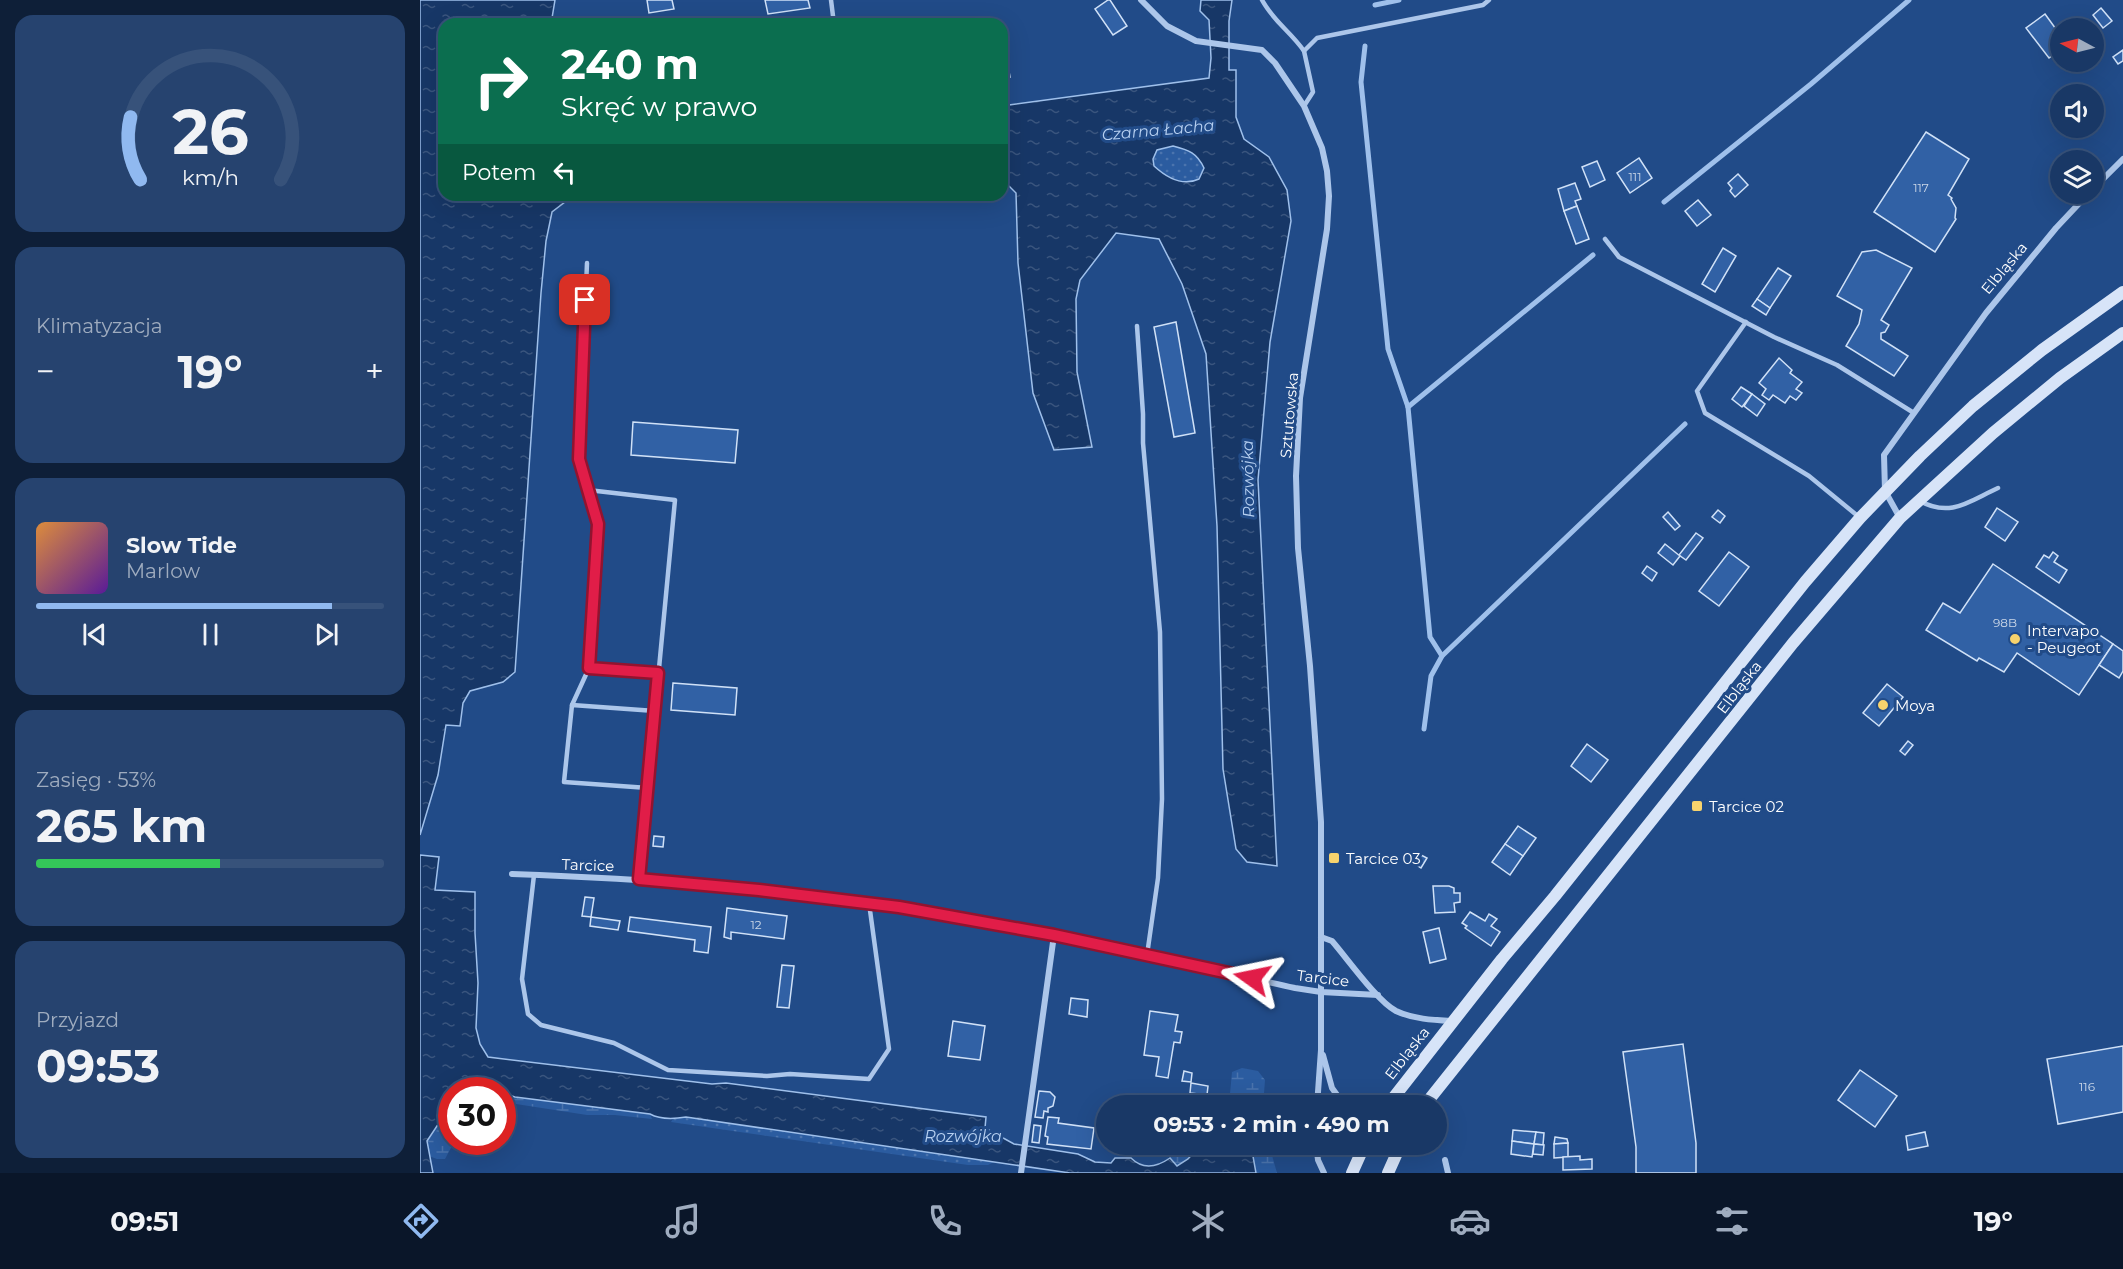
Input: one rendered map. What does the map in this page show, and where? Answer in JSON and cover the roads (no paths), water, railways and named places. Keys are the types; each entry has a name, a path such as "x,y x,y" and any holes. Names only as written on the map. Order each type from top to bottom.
{"main road":[{"name":"Elbląska","path":"1396,1095 1805,582 1885,490 1973,406 2042,350 2123,292"},
{"name":"Elbląska","path":"1433,1095 1793,643 1900,518 2001,426 2060,378 2123,333"},
{"path":"1352,1173 1360,1155"},
{"path":"1388,1173 1395,1155"}],"street":[{"name":"Sztutowska","path":"1141,0 1167,26 1196,41 1262,50 1275,63 1304,106 1322,148 1327,171 1329,196 1327,229 1300,398 1296,476 1298,548 1310,666 1321,822 1321,1050 1318,1095"},
{"path":"2104,178 2123,159"},
{"name":"Elbląska","path":"1885,490 1884,455 1986,313 2079,204"},
{"path":"1885,490 1900,518"},
{"name":"Tarcice","path":"512,874 639,879 869,903 1054,935 1321,992 1378,995"},
{"path":"1021,1173 1054,935"},
{"path":"1321,938 1332,941 1378,995 1394,1010 1421,1019 1452,1022"},
{"name":"Sztutowska","path":"1321,1050 1332,1088 1337,1095"},
{"path":"1317,1155 1324,1173"},
{"path":"1446,1160 1448,1173"}],"lane":[{"path":"831,0 833,18"},
{"path":"1262,0 1270,16 1297,41 1304,51 1313,92 1304,106"},
{"path":"1304,51 1317,38 1483,5 1489,0"},
{"path":"1605,239 1619,256 1746,322 1837,365 1914,414"},
{"path":"587,263 579,459 598,524 589,668 572,705 564,782 648,788"},
{"path":"1746,322 1697,391 1705,413 1809,476 1860,518"},
{"path":"1137,326 1143,443 1160,632 1162,811 1158,878 1147,955"},
{"path":"1919,500 1931,507 1950,509 1998,488"},
{"path":"588,490 675,500 639,879"},
{"path":"589,668 658,673"},
{"path":"572,705 655,711"},
{"path":"534,875 522,980 528,1014 541,1025 614,1043 669,1070 869,1079 889,1049 869,903"}],"water":[{"path":"420,0 555,0 552,18 438,18 438,201 566,201 552,212 546,241 515,672 503,682 470,691 463,703 460,726 446,725 438,775 420,835"},
{"name":"Czarna Łacha","path":"1201,0 1232,0 1229,21 1229,70 1236,70 1236,117 1244,139 1269,157 1287,190 1291,221 1270,342 1258,480 1277,866 1247,862 1236,849 1223,769 1217,526 1206,354 1182,284 1159,239 1116,233 1080,280 1076,299 1077,372 1092,447 1054,450 1033,393 1018,263 1016,193 1008,185 1008,105 1209,78 1211,58 1209,20 1200,11","holes":["1173,146 1188,151 1204,168 1199,179 1186,182 1175,180 1154,166 1153,159 1157,150"]},
{"name":"Rozwójka","path":"420,855 439,857 435,890 475,892 478,983 476,1028 480,1044 488,1057 712,1084 726,1083 986,1117 985,1128 1014,1144 1078,1154 1095,1162 1111,1163 1115,1158 1131,1158 1140,1164 1150,1166 1170,1158 1177,1166 1192,1155 1253,1155 1256,1173 1070,1173 686,1117 663,1118 650,1114 516,1097 516,1077 438,1077 438,1124 427,1141 433,1173 420,1173"}],"waterway":[{"path":"1375,5 1399,0"},
{"path":"1664,202 1811,84 1909,0"},
{"path":"1365,46 1361,82 1388,349 1408,407 1430,637 1442,656 1431,676 1424,729"},
{"path":"1408,407 1593,255"},
{"path":"1442,656 1685,424"}],"place":[{"name":"Intervapo - Peugeot","path":"2015,639"},
{"name":"Moya","path":"1883,705"},
{"name":"Tarcice 02","path":"1697,806"},
{"name":"Tarcice 03","path":"1334,858"}]}
